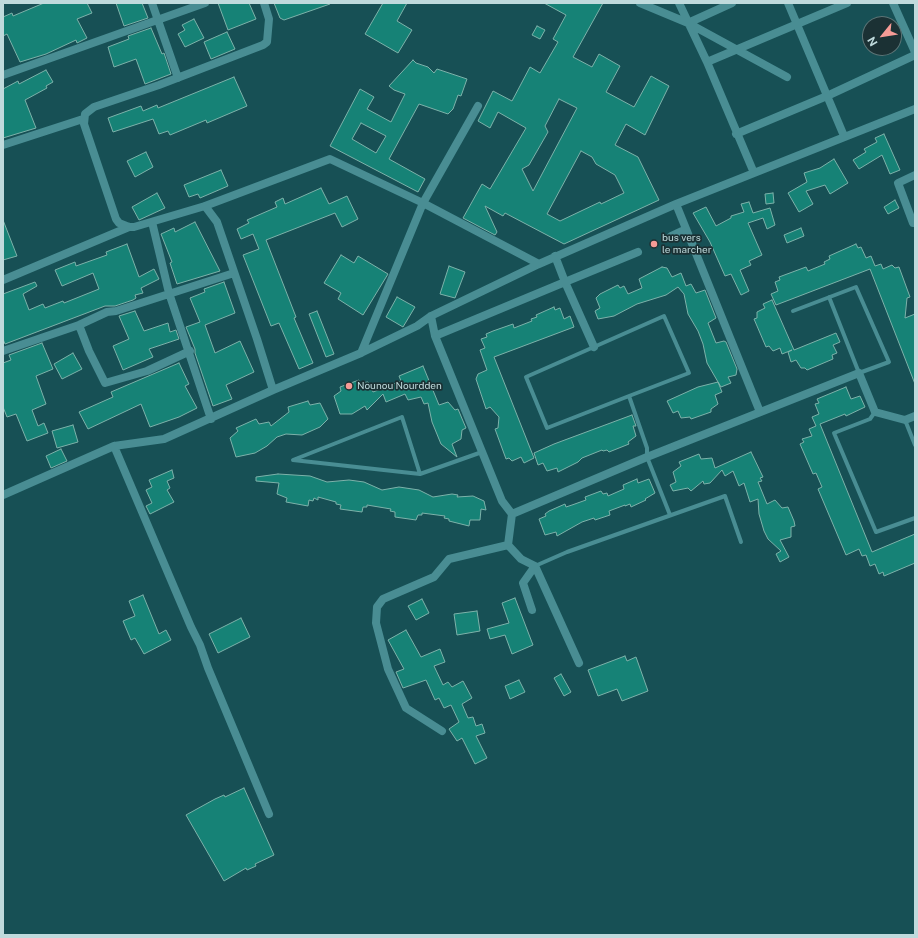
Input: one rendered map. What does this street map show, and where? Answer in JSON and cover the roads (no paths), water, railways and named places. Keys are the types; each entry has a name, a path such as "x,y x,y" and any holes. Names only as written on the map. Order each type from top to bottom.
{"street":[{"path":"152,3 178,78"},
{"path":"3,75 205,3"},
{"path":"3,145 83,119 89,110 94,107 178,78 263,46 267,42 269,19 264,3"},
{"path":"640,3 688,23 788,77"},
{"path":"679,3 707,62 736,134 754,172"},
{"path":"688,23 732,3"},
{"path":"788,3 844,136"},
{"path":"707,62 847,3"},
{"path":"893,3 915,52"},
{"path":"736,134 827,96 915,55"},
{"path":"361,353 423,203 478,106"},
{"path":"3,495 114,446 164,439 273,390 361,353 417,326 431,316 555,256 754,172 915,109"},
{"path":"83,119 116,219 120,223 129,227"},
{"path":"3,280 129,227 152,222 205,206 330,159 423,203 539,264"},
{"path":"915,175 898,183 913,223 915,223"},
{"path":"676,204 760,412"},
{"path":"205,206 217,222 273,390"},
{"path":"152,222 169,293 190,351 211,419"},
{"path":"671,236 686,229"},
{"path":"435,336 638,252"},
{"path":"555,256 594,347"},
{"path":"3,351 79,325 107,312 116,311 234,273"},
{"path":"431,316 435,336 502,501 512,514 508,545"},
{"path":"79,325 89,351 105,383 147,371 190,351"},
{"path":"512,514 647,457 859,373 875,412 906,420 915,416"},
{"path":"114,446 200,645 208,668 269,814"},
{"path":"508,545 521,559 535,566 579,663"},
{"path":"442,731 406,708 388,669 376,623 377,607 383,599 434,577 449,559 508,545"},
{"path":"532,610 523,583 535,566"}],"lane":[{"path":"793,311 829,297 856,287 888,362 859,373 829,297"},
{"path":"664,316 689,373 629,396 547,428 526,377 664,316"},
{"path":"629,396 645,441 647,457 670,515"},
{"path":"875,412 870,419 834,434 876,532 915,518"},
{"path":"420,474 402,417 293,460 420,474 482,451"},
{"path":"906,420 915,446"},
{"path":"535,566 567,552 724,496 741,542"}],"place":[{"name":"bus vers le marcher","path":"654,244"},
{"name":"Nounou Nourdden","path":"349,386"}]}
